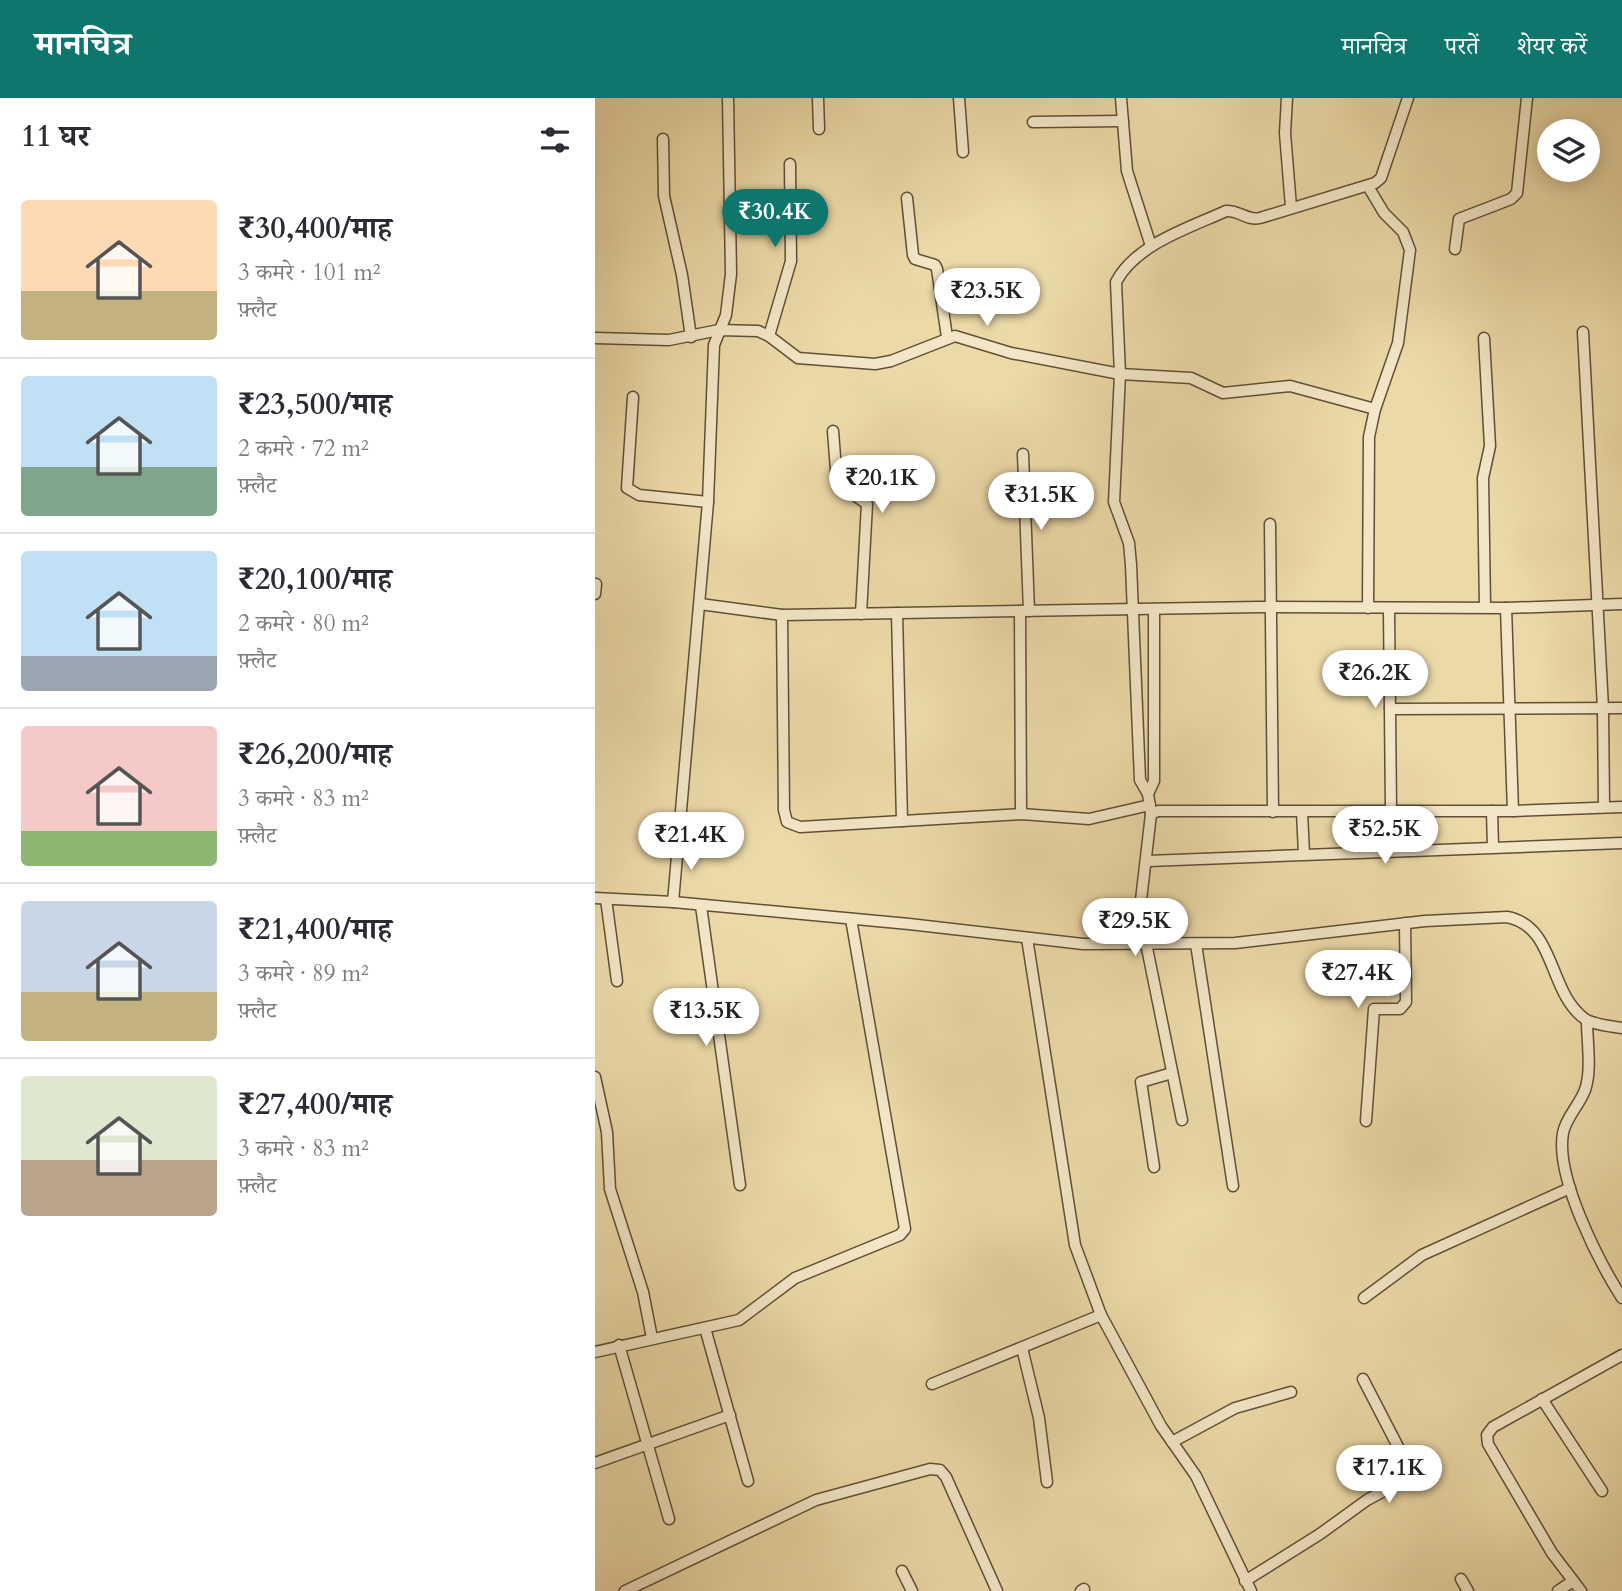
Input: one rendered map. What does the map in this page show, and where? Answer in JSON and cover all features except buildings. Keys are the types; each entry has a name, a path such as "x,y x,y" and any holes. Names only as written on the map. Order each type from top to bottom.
{"street":[{"path":"673,902 708,502 714,345 726,315 731,274 728,98"},
{"path":"818,98 819,129"},
{"path":"959,98 963,152"},
{"path":"1121,98 1127,171 1151,246"},
{"path":"1287,98 1285,133 1291,207"},
{"path":"1408,98 1381,178 1369,188 1254,219 1226,211 1151,246 1121,273 1114,291 1120,374 1114,502 1129,543 1135,609 1140,780 1150,804 1158,811 1391,811 1492,816 1513,811 1622,807"},
{"path":"1455,249 1459,219 1511,199 1517,193 1527,98"},
{"path":"1033,122 1123,121"},
{"path":"663,139 664,196 682,275 691,337"},
{"path":"769,336 791,261 790,164"},
{"path":"1368,608 1368,470 1375,409 1398,343 1410,250 1402,232 1384,213 1369,188"},
{"path":"907,198 913,255 915,259 935,265 947,337"},
{"path":"595,338 610,341 691,337 719,330 758,331 798,358 875,364 891,362 947,337 966,337 1011,353 1120,374 1191,378 1223,393 1234,394 1290,386 1375,409"},
{"path":"1583,332 1595,605 1603,708 1604,806"},
{"path":"1484,338 1490,446 1483,478 1485,607"},
{"path":"633,397 627,488 639,495 708,502"},
{"path":"834,431 837,483 867,504 861,614"},
{"path":"1021,814 1023,453"},
{"path":"1269,524 1273,812"},
{"path":"595,594 596,584"},
{"path":"700,604 782,615 1269,607 1506,608 1622,604"},
{"path":"1506,608 1513,811"},
{"path":"1154,609 1154,780 1141,943 1182,1120"},
{"path":"1389,609 1391,811"},
{"path":"897,613 902,821"},
{"path":"782,615 784,810 787,821 800,827 1021,814 1089,819 1150,804"},
{"path":"1390,709 1622,708"},
{"path":"1302,812 1304,854"},
{"path":"1492,816 1493,846"},
{"path":"1148,861 1622,843"},
{"path":"617,981 600,899 673,902 1083,944 1196,944 1405,923 1517,919 1540,939 1565,996 1587,1021 1622,1028"},
{"path":"701,906 740,1185"},
{"path":"595,1352 739,1320 795,1278 900,1236 905,1230 851,919"},
{"path":"1366,1121 1374,1009 1400,1009 1406,1002 1405,923"},
{"path":"1027,938 1072,1232 1101,1315 1160,1426 1196,1476 1248,1586 1367,1500 1404,1480 1409,1474 1408,1466 1363,1379"},
{"path":"1196,944 1233,1186"},
{"path":"1587,1021 1586,1088 1563,1132 1562,1146 1570,1188 1621,1296"},
{"path":"1154,1167 1141,1082 1173,1073"},
{"path":"595,1077 607,1132 610,1189 643,1292 652,1338"},
{"path":"1364,1298 1422,1255 1570,1188"},
{"path":"932,1384 1101,1315"},
{"path":"705,1328 748,1481"},
{"path":"619,1345 669,1519"},
{"path":"1022,1348 1039,1418 1047,1482"},
{"path":"1581,1591 1552,1553 1488,1444 1487,1435 1493,1427 1622,1355"},
{"path":"1172,1442 1235,1408 1291,1391"},
{"path":"1542,1399 1602,1491"},
{"path":"595,1463 730,1415"},
{"path":"625,1591 816,1500 930,1469 940,1470 946,1477 997,1591"},
{"path":"902,1571 912,1591"},
{"path":"1461,1579 1468,1591"},
{"path":"1558,1591 1573,1581"}]}
